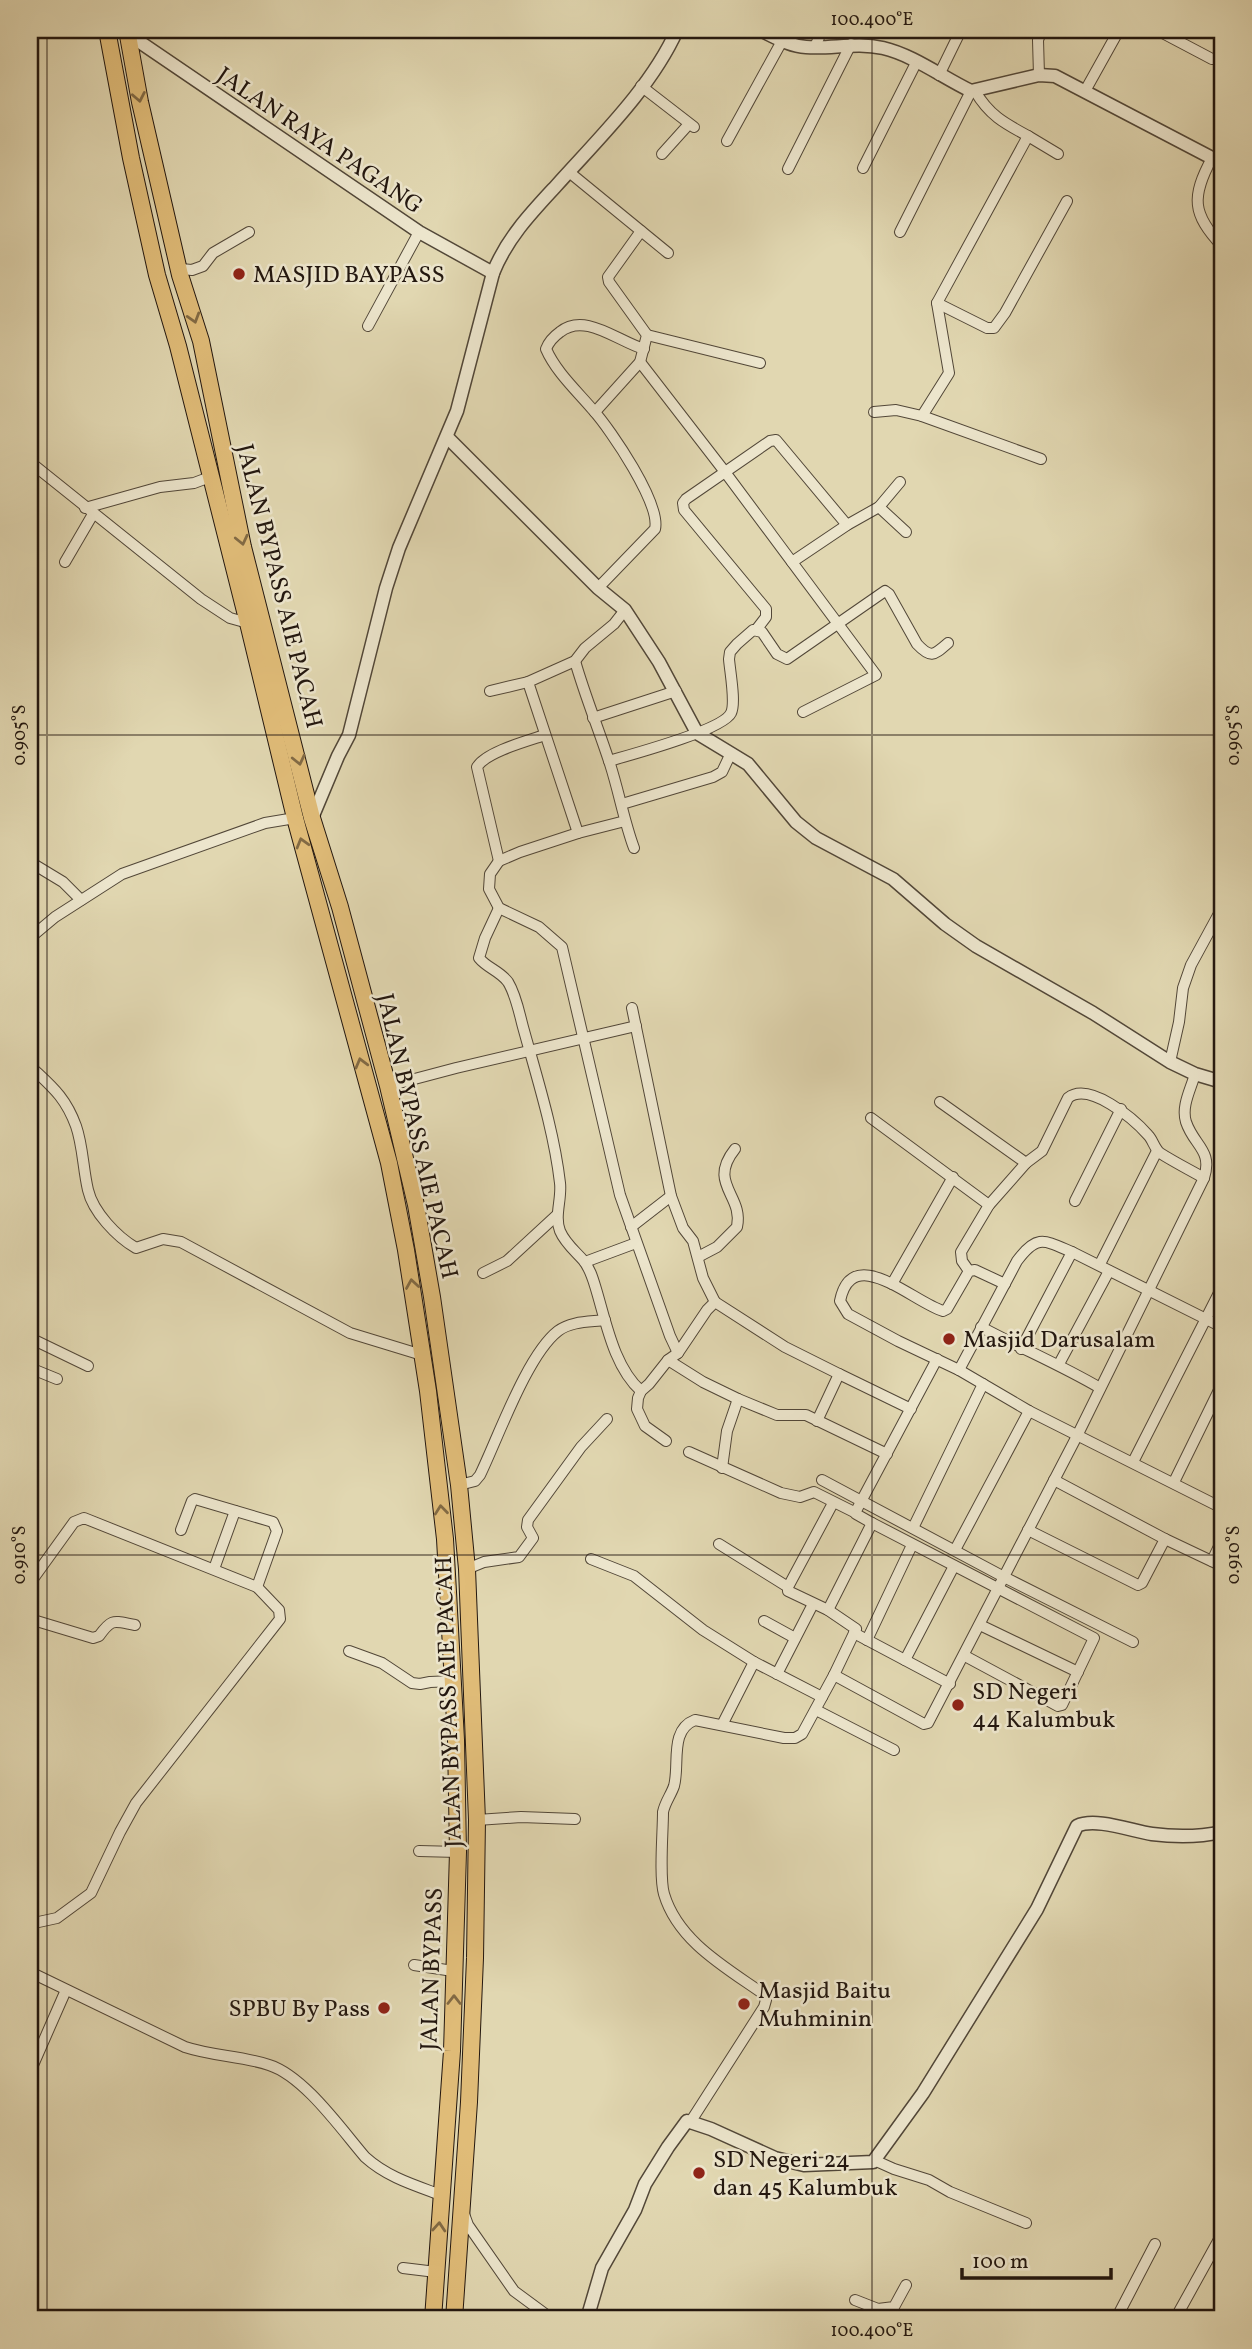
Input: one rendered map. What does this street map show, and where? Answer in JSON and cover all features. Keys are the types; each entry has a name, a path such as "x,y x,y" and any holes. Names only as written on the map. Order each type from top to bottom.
{"highway":[{"name":"JALAN BYPASS","path":"107,30 154,262 178,346 295,818 389,1163 407,1250 422,1354 447,1578 458,1852 453,2051 433,2319"},
{"name":"JALAN BYPASS AIE PACAH","path":"127,32 140,102 180,275 201,341 243,547 312,818 340,907 388,1086 421,1231 432,1297 467,1569 477,1820 470,2102 454,2319"},
{"path":"447,1578 467,1569"}],"street":[{"path":"312,818 349,735 398,548 457,411 499,258 516,231 642,86 665,54 677,30"},
{"path":"760,30 800,46 851,44 883,48 902,54 973,91 996,118 1058,154"},
{"path":"815,47 822,30"},
{"path":"939,75 961,30"},
{"path":"1039,75 1038,40 1042,30"},
{"path":"1085,91 1119,30"},
{"path":"1157,30 1212,59"},
{"name":"JALAN RAYA PAGANG","path":"127,32 419,232 493,273"},
{"path":"727,141 782,41"},
{"path":"788,169 851,44"},
{"path":"863,168 917,61"},
{"path":"900,232 973,91 1039,75 1055,76 1217,160 1198,186 1198,212 1210,233 1222,246"},
{"path":"642,86 692,125 662,154"},
{"path":"922,415 949,373 937,303 1028,136"},
{"path":"569,172 668,253"},
{"path":"937,303 986,328 994,328 1067,201"},
{"path":"642,231 608,277 647,335 760,363"},
{"path":"180,275 181,269 192,270 203,266 213,253 249,232"},
{"path":"368,326 419,232"},
{"path":"598,588 655,529 657,521 643,485 595,412 575,391 546,349 549,340 566,327 584,323 644,349"},
{"path":"595,412 639,362 647,335"},
{"path":"639,362 725,472 876,675 803,712"},
{"path":"874,412 896,410 922,415 1041,459"},
{"path":"447,437 598,588 625,611 676,691 697,733 748,764 796,822 816,838 884,873 976,946 1093,1013 1170,1062 1195,1074 1222,1082"},
{"path":"609,761 723,722 730,715 732,707 730,652 743,638 756,630 766,617 766,608 684,510 683,503 686,499 770,441 776,440 848,525"},
{"path":"30,462 208,604 230,618 248,623"},
{"path":"65,562 89,511 160,487 194,483 209,477"},
{"path":"792,562 879,507 900,482"},
{"path":"879,507 906,532"},
{"path":"756,630 762,632 777,654 787,659 885,590 923,651 936,654 948,643"},
{"path":"490,691 528,682 575,661 585,648 625,611"},
{"path":"575,661 609,761 634,848"},
{"path":"528,682 578,833"},
{"path":"593,718 676,691"},
{"path":"499,861 477,767 479,762 493,755 544,735"},
{"path":"622,804 713,777 722,772 731,753"},
{"path":"30,938 55,917 122,874 265,823 295,818"},
{"path":"625,821 578,833 499,861 490,874 489,889 499,908 539,927 562,947 617,1182 636,1244 678,1353"},
{"path":"30,862 63,882 81,900"},
{"path":"499,908 485,937 479,958 501,974 512,990 543,1102 560,1184 557,1215 560,1231 571,1249 585,1262 626,1371 641,1391"},
{"path":"1170,1062 1183,988 1191,965 1222,908"},
{"path":"632,1008 671,1196 683,1228 693,1241 703,1278 715,1303 785,1347 911,1409"},
{"path":"388,1086 636,1026"},
{"path":"30,1066 62,1096 79,1137 88,1194 124,1240 136,1248 163,1239 181,1241 350,1333 422,1354"},
{"path":"834,1675 926,1725 999,1590 1204,1178 1207,1158 1186,1122 1185,1108 1195,1074"},
{"path":"969,1271 962,1261 961,1251 989,1205 1026,1163 1042,1151 1072,1094 1079,1093 1121,1109 1152,1138 1157,1151 1204,1178"},
{"path":"940,1102 1026,1163"},
{"path":"1075,1200 1121,1109"},
{"path":"871,1118 989,1205"},
{"path":"698,1257 717,1247 737,1227 738,1216 723,1172 726,1159 734,1149"},
{"path":"1100,1264 1157,1151"},
{"path":"891,1284 953,1177"},
{"path":"631,1227 671,1196"},
{"path":"483,1273 507,1261 557,1215"},
{"path":"959,1370 1017,1261 1028,1246 1037,1243 1049,1242 1100,1264 1222,1327"},
{"path":"585,1262 636,1244"},
{"path":"1021,1349 1072,1252"},
{"path":"1005,1284 975,1270 969,1271 943,1311 871,1275 858,1275 851,1279 842,1291 840,1301 844,1310 898,1341 959,1370 1077,1436 1222,1508"},
{"path":"1059,1364 1110,1270"},
{"path":"1133,1462 1222,1287"},
{"path":"666,1441 654,1434 640,1417 637,1409 641,1391 668,1360 678,1353 707,1310 715,1303"},
{"path":"458,1485 475,1481 480,1475 534,1362 551,1338 569,1325 605,1320"},
{"path":"981,1327 1021,1349 1059,1364 1100,1388"},
{"path":"31,1343 88,1366"},
{"path":"856,1513 937,1359"},
{"path":"668,1360 703,1382 738,1399 777,1415 801,1413 887,1454"},
{"path":"30,1368 57,1379"},
{"path":"817,1421 839,1374"},
{"path":"913,1528 983,1384"},
{"path":"1174,1482 1222,1384"},
{"path":"722,1468 727,1431 738,1399"},
{"path":"955,1550 1029,1411"},
{"path":"467,1569 484,1562 519,1557 533,1538 527,1527 528,1520 581,1447 607,1419"},
{"path":"689,1452 781,1493 800,1497 814,1492 1094,1638 1062,1705 1058,1706 965,1656"},
{"path":"822,1480 861,1503 1133,1642"},
{"path":"1054,1480 1222,1566"},
{"path":"181,1530 191,1501 195,1499 273,1522 277,1528 257,1587"},
{"path":"788,1587 833,1503"},
{"path":"214,1569 235,1511"},
{"path":"30,1583 74,1522 84,1518 257,1587 279,1610 280,1619 136,1803 91,1894 57,1918 34,1923 30,1920"},
{"path":"828,1610 872,1523"},
{"path":"1028,1530 1138,1585 1142,1583 1165,1539"},
{"path":"1212,1560 1222,1540"},
{"path":"587,2319 602,2268 635,2210 645,2184 682,2126 691,2121 766,2000 762,1993 709,1957 671,1910 663,1892 663,1812 673,1787 680,1733 686,1723 695,1720 783,1738 795,1738 802,1734 856,1629 828,1610 788,1591 788,1587 719,1544"},
{"path":"867,1640 912,1545"},
{"path":"591,1559 634,1576 699,1627 754,1662 822,1697"},
{"path":"905,1660 954,1566"},
{"path":"777,1674 813,1604"},
{"path":"30,1619 93,1638 99,1636 107,1623 112,1621 135,1625"},
{"path":"764,1622 795,1638"},
{"path":"981,1625 1078,1672"},
{"path":"854,1633 950,1684"},
{"path":"349,1651 382,1663 412,1683 453,1681"},
{"path":"722,1725 754,1662"},
{"path":"816,1710 894,1750"},
{"path":"477,1820 521,1817 575,1819"},
{"path":"691,2121 775,2158 804,2165 873,2162 923,2093 1037,1909 1077,1826 1092,1822 1170,1835 1222,1832"},
{"path":"419,1851 458,1852"},
{"path":"414,1965 453,1971"},
{"path":"30,1972 128,2022 185,2047 203,2053 253,2060 295,2078 378,2168 395,2178 441,2195"},
{"path":"30,2072 66,1990"},
{"path":"874,2160 929,2180 950,2192 1026,2223"},
{"path":"462,2209 468,2225 514,2291 552,2319"},
{"path":"1175,2319 1218,2250 1222,2234"},
{"path":"1116,2319 1155,2245"},
{"path":"403,2268 436,2272"},
{"path":"855,2300 876,2314 894,2307 906,2286"}],"place":[{"name":"MASJID BAYPASS","path":"239,274"},
{"name":"Masjid Darusalam","path":"949,1339"},
{"name":"SD Negeri 44 Kalumbuk","path":"958,1705"},
{"name":"Masjid Baitu Muhminin","path":"744,2004"},
{"name":"SPBU By Pass","path":"384,2008"},
{"name":"SD Negeri 24 dan 45 Kalumbuk","path":"699,2173"}]}
